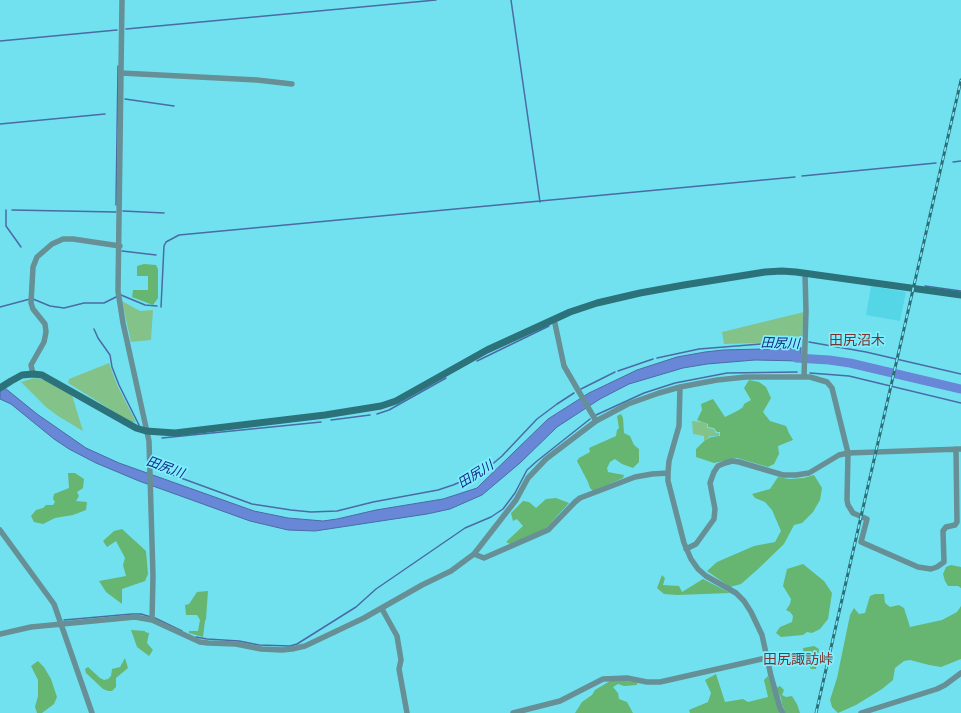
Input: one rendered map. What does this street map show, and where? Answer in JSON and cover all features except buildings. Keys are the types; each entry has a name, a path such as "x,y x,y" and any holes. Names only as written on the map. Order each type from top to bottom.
{"street":[{"path":"122,0 120,246 118,291 149,441 153,576 152,618"},
{"path":"121,73 200,76 292,84"},
{"path":"33,374 31,365 44,342 46,332 45,324 33,309 31,299 33,267 37,257 52,244 63,239 73,238 120,246"},
{"path":"0,388 22,375 42,375 52,379 136,428 146,431 174,432 325,415 382,406 396,401 487,350 570,312 597,303 684,285 765,272 782,271 961,295"},
{"path":"804,377 806,311 805,274"},
{"path":"554,319 564,366 596,421"},
{"path":"0,634 31,627 135,618 152,618 200,642 236,644 261,649 287,650 305,646 382,609 422,585 451,571 474,554 516,500 528,478 537,467 596,421 628,404 659,393 717,380 746,377 804,377 826,382 832,388 848,453 848,505 853,513 867,519 861,542 918,568 931,569 944,562 943,531 946,527 957,522 959,449 848,453 839,455 814,471 796,475 783,475 732,461 718,466 710,483 715,509 714,519 696,544 686,549"},
{"path":"680,388 680,422 669,461 668,481 686,549 698,569 706,576 736,593 744,601 760,629 766,650 766,658 780,708 783,713"},
{"path":"474,554 484,558 548,530 580,498 635,477 668,473"},
{"path":"0,530 54,604 92,713"},
{"path":"382,609 397,636 401,660 399,669 408,713"},
{"path":"513,713 560,701 603,679 627,678 648,682 660,682 766,658"},
{"path":"861,713 937,689 945,685 961,672"}],"shaded area":[{"path":"871,286 906,292 900,321 866,315"},
{"path":"801,348 801,361 755,360 707,364 683,368 629,384 600,399 557,427 520,463 482,495 450,509 427,514 315,531 288,530 250,521 139,481 96,463 69,449 54,439 11,404 0,399 0,384 37,414 86,448 119,463 254,511 288,518 323,521 376,510 443,499 477,488 548,419 589,393 637,370 677,357 705,352 723,350"}],"green space":[{"path":"144,264 156,265 158,269 158,298 153,305 132,297 133,290 148,290 148,276 137,276 137,266"},
{"path":"122,301 140,311 153,310 151,340 131,342"},
{"path":"804,312 802,339 724,344 722,332"},
{"path":"109,363 117,385 136,422 131,422 68,383 69,379"},
{"path":"34,378 47,380 72,395 83,431 46,407 21,382"},
{"path":"749,380 759,382 766,387 771,398 763,412 770,421 786,426 793,440 778,446 779,454 774,464 768,467 737,458 714,463 696,457 696,449 703,442 711,437 720,436 720,432 717,432 714,428 708,427 708,424 697,420 702,410 701,404 713,399 725,417 739,410 744,404 751,400 744,388"},
{"path":"621,414 623,418 624,433 630,436 634,445 639,449 639,462 633,468 622,464 615,459 610,462 607,468 608,472 624,475 623,478 593,491 590,488 577,461 579,458 590,452 589,448 616,436 619,428 617,416"},
{"path":"692,421 707,424 707,428 714,429 716,433 719,433 719,436 710,436 706,441 704,441 704,436 693,434"},
{"path":"68,473 75,473 84,479 83,488 77,492 79,496 76,501 87,502 86,510 73,515 55,518 43,524 34,522 31,516 36,510 43,508 46,505 53,505 55,502 53,499 54,494 69,488"},
{"path":"814,475 822,488 820,500 813,512 802,523 794,525 784,544 757,570 741,584 730,587 707,571 717,562 754,546 775,542 781,531 772,510 765,502 755,498 752,494 770,489 778,477 789,479 804,478"},
{"path":"556,498 569,503 545,529 510,544 506,542 523,526 517,519 513,521 511,513 523,501 529,502 536,508 546,499"},
{"path":"122,529 146,551 148,574 145,581 122,589 122,604 106,592 99,581 126,576 123,565 125,558 116,541 107,547 103,541 114,531"},
{"path":"803,564 824,581 832,593 828,619 820,629 812,633 807,632 803,635 781,637 776,633 780,627 792,622 793,616 786,610 791,599 783,586 787,569"},
{"path":"951,565 961,567 961,588 958,586 948,586 945,581 943,574 946,567"},
{"path":"662,575 665,578 663,585 679,586 682,592 703,579 730,593 664,594 657,588"},
{"path":"208,591 203,637 189,633 189,631 198,631 200,620 197,615 186,615 185,605 189,604 197,592"},
{"path":"875,594 884,594 885,603 890,607 899,605 904,608 910,627 942,620 957,612 961,606 961,659 941,667 910,660 904,661 895,668 893,680 882,689 856,705 838,713 832,707 830,700 837,678 850,615 854,608 859,614 865,613 870,596"},
{"path":"131,630 145,631 149,633 147,643 153,650 149,656 137,647"},
{"path":"814,646 819,649 816,669 811,669 808,663 804,660 803,648"},
{"path":"125,658 128,668 116,678 116,687 112,691 103,689 86,673 85,669 88,667 100,678 104,680 108,679 111,676 112,669 120,667"},
{"path":"38,661 44,667 51,679 57,697 54,704 42,713 37,713 35,707 38,696 38,680 31,666"},
{"path":"716,674 725,702 743,699 748,702 768,697 764,680 768,676 780,713 690,713 689,710 708,702 711,693 705,680"},
{"path":"610,681 637,682 637,685 624,686 618,684 613,687 618,693 619,699 627,702 633,713 575,713 582,702 592,695 595,690"},
{"path":"780,686 784,690 782,695 786,697 792,696 800,713 786,713 776,688"}],"waterway":[{"path":"126,29 436,0"},
{"path":"511,0 540,202"},
{"path":"0,41 117,30"},
{"path":"116,205 118,66"},
{"path":"125,99 174,106"},
{"path":"0,124 105,114"},
{"path":"953,162 961,161"},
{"path":"802,176 936,163"},
{"path":"161,307 164,246 166,242 179,235 795,177"},
{"path":"6,210 6,226 21,247"},
{"path":"12,210 116,212"},
{"path":"123,211 164,213"},
{"path":"122,251 156,255"},
{"path":"925,286 961,291"},
{"path":"121,295 145,305 157,306"},
{"path":"33,299 50,306 64,308 84,303 104,303 118,296"},
{"path":"0,307 30,299"},
{"path":"477,361 549,326"},
{"path":"94,329 98,338 110,355 112,367 119,385 139,425"},
{"path":"657,358 699,349 798,341"},
{"path":"809,342 866,352 961,374"},
{"name":"田尻川","path":"796,358 850,363 961,389"},
{"path":"618,371 653,359"},
{"path":"581,389 615,372"},
{"path":"596,415 644,393 675,383 727,373 797,372"},
{"path":"810,373 849,376 961,403"},
{"path":"377,414 389,410 446,378"},
{"path":"152,460 170,474 252,504 311,512 337,511 373,502 438,490 482,473 502,456 537,419 574,393"},
{"path":"331,420 370,415"},
{"path":"196,637 239,641 259,645 290,646 297,644 356,607 376,589 465,528 491,517 503,509 515,493 527,470 590,419"},
{"path":"162,438 321,422"},
{"path":"64,620 132,614 141,614 151,617"},
{"path":"155,618 182,631"}],"railway":[{"path":"816,713 961,80"}],"district":[{"name":"田尻沼木","path":"857,341"},
{"name":"田尻諏訪峠","path":"798,660"}]}
